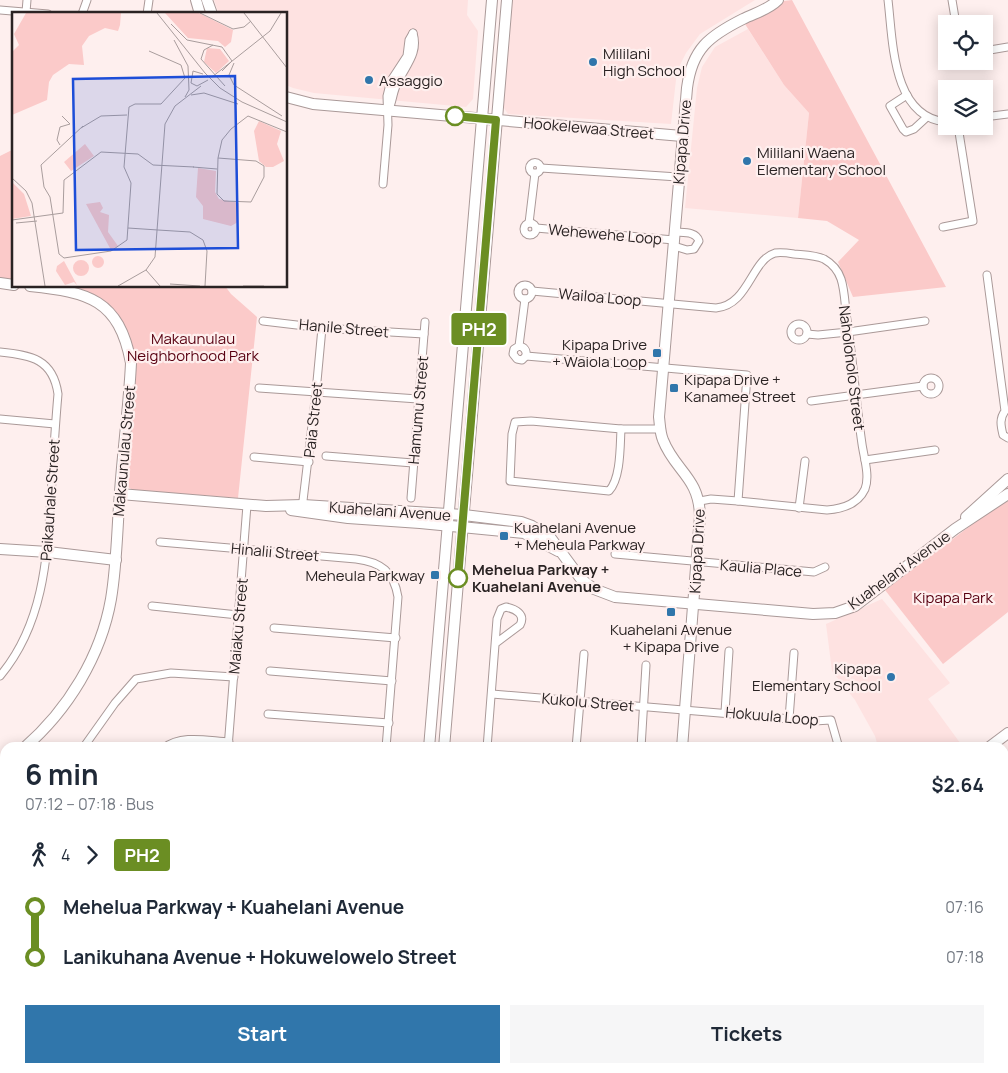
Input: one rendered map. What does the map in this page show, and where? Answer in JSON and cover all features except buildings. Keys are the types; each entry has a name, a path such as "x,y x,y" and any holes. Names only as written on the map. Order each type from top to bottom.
{"street":[{"path":"0,10 26,12 28,0"},
{"path":"207,0 211,12"},
{"path":"430,742 492,0"},
{"path":"445,742 507,0"},
{"name":"Kipapa Drive","path":"744,18 752,9 768,0"},
{"name":"Kipapa Drive","path":"682,742 694,604 700,501 691,482 662,439 659,417 688,74 692,61 708,41 744,18 772,5 778,0"},
{"path":"888,0 898,73 907,95 914,106 927,116 938,121"},
{"path":"952,0 954,15"},
{"path":"383,184 388,111 387,96 392,79 407,56 409,40 413,33 415,40 414,52 397,83 388,111"},
{"path":"993,50 1008,47"},
{"path":"907,95 890,106 903,129 906,132 910,131 920,125 927,116"},
{"name":"Hookelewaa Street","path":"288,98 313,104 682,136"},
{"path":"993,116 1008,114"},
{"path":"943,227 973,221 959,135"},
{"name":"Wehewehe Loop","path":"536,228 533,234 527,233 524,227 529,222 535,173 539,172 541,168 678,177"},
{"name":"Wehewehe Loop","path":"529,222 535,224 536,228"},
{"name":"Wehewehe Loop","path":"536,228 674,239"},
{"name":"Naholoholo Street","path":"669,304 724,307 731,304 768,257 775,253 816,256 829,263 841,279 865,460 865,489 856,500 837,509 827,510 711,499 700,501"},
{"path":"987,275 1006,411 1000,420 1003,435 1008,438"},
{"name":"Wailoa Loop","path":"526,356 522,360 515,358 513,351 519,346 525,299 518,294 520,286 526,285 532,291 669,304"},
{"name":"Makaunulau Street","path":"30,742 58,714 85,673 106,621 116,560 131,363 125,338 112,315 92,299 80,293 51,288"},
{"path":"525,299 530,296 532,291"},
{"name":"Hanile Street","path":"263,321 322,328 424,334"},
{"path":"807,334 818,336 925,321"},
{"name":"Hamumu Street","path":"411,498 425,322"},
{"name":"Paia Street","path":"303,509 322,328"},
{"path":"519,346 526,350 526,356 747,375 738,501"},
{"name":"Paikauhale Street","path":"0,352 37,358 50,371 58,394 48,552 36,613 16,653 0,676"},
{"path":"998,360 1008,359"},
{"path":"811,401 923,386"},
{"path":"260,388 418,399"},
{"path":"0,419 55,424"},
{"path":"621,429 616,480 609,491 510,481 512,434 516,422 531,421 621,429 660,429"},
{"path":"865,460 935,450"},
{"path":"326,456 413,463"},
{"path":"254,457 309,462"},
{"path":"799,508 805,461"},
{"name":"Kuahelani Avenue","path":"955,529 974,508 1008,479"},
{"name":"Kuahelani Avenue","path":"120,494 303,509 450,514 506,520 532,526 550,537 581,579 594,589 615,597 813,614 835,613 855,606 955,529 1008,494"},
{"name":"Maiaku Street","path":"228,742 247,505"},
{"name":"Kuahelani Avenue","path":"303,509 348,518 449,525 524,534 561,553"},
{"name":"Hinalii Street","path":"160,542 368,560 381,566 388,572 397,588 398,597 387,742"},
{"path":"0,549 48,552 116,560"},
{"name":"Kaulia Place","path":"615,554 814,572 825,567"},
{"path":"152,606 238,614"},
{"path":"488,742 497,619 501,609 511,608 523,617 523,620 520,625 496,643"},
{"path":"274,628 396,638"},
{"path":"725,712 729,651"},
{"path":"789,718 794,653"},
{"path":"576,742 584,654"},
{"path":"640,742 646,665"},
{"path":"270,671 392,681"},
{"path":"87,742 115,703 136,679 170,674 234,678"},
{"name":"Kukolu Street","path":"492,694 684,710"},
{"name":"Hokuula Loop","path":"684,710 831,720 837,742"},
{"path":"268,714 389,723"},
{"path":"996,742 1008,733"},
{"path":"177,742 190,739 209,742"}],"shaded area":[{"path":"214,0 468,0 467,15 478,31 473,99 466,107 314,93 293,88 288,86 288,12 218,12"},
{"name":"Mililani High School","path":"511,0 755,0 700,34 686,53 677,71 671,124 508,114 502,105"},
{"name":"Mililani Waena Elementary School","path":"748,29 784,85 809,113 798,218 685,208 697,88 702,67 715,47"},
{"name":"Kipapa Elementary School","path":"882,599 950,683 928,699 959,742 877,742 855,700 832,671 826,624"}],"green space":[{"path":"792,0 946,287 853,297 838,262 859,240 827,221 798,218 809,113 784,85 745,24 784,1"},
{"path":"12,150 12,280 0,279 0,156"},
{"name":"Makaunulau Neighborhood Park","path":"77,288 226,288 257,317 238,498 133,490 128,487 136,378 134,353 131,340 117,316 97,298"},
{"name":"Kipapa Park","path":"1008,501 1008,612 943,664 885,590 978,520"}],"bus line":[{"name":"PH2","path":"455,116 496,120 458,578"}],"place":[{"name":"Mililani High School","path":"593,62"},
{"name":"Assaggio","path":"369,80"},
{"name":"Mililani Waena Elementary School","path":"747,161"},
{"name":"Kipapa Drive + Waiola Loop","path":"657,353"},
{"name":"Kipapa Drive + Kanamee Street","path":"674,388"},
{"name":"Kuahelani Avenue + Meheula Parkway","path":"504,536"},
{"name":"Meheula Parkway","path":"435,575"},
{"name":"Mehelua Parkway + Kuahelani Avenue","path":"458,578"},
{"name":"Kuahelani Avenue + Kipapa Drive","path":"671,612"},
{"name":"Kipapa Elementary School","path":"891,677"}]}
